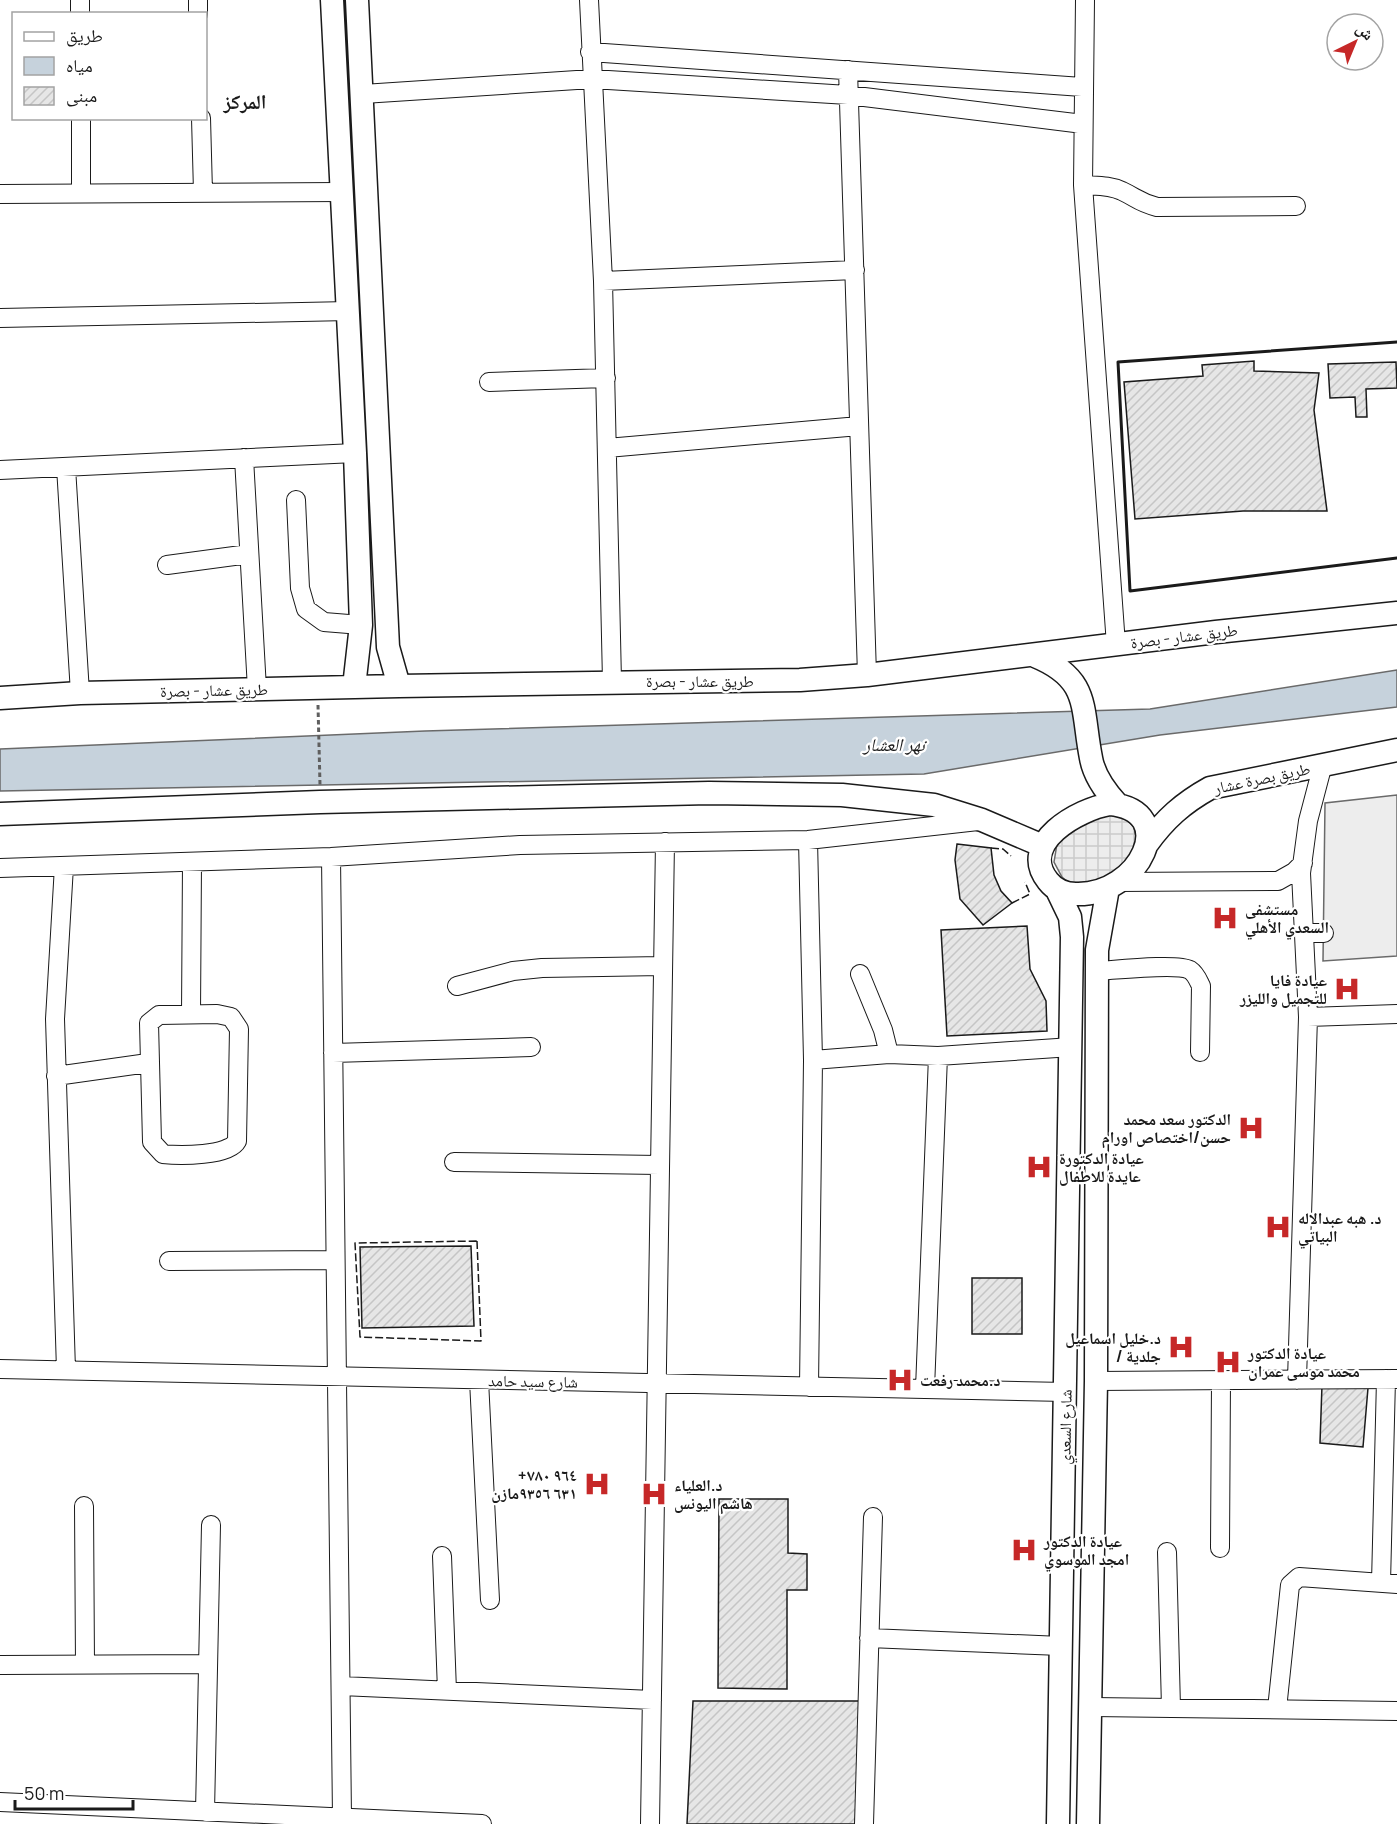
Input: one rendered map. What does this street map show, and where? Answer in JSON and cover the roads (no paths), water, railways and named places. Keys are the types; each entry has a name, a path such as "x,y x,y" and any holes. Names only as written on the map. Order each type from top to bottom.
{"main road":[{"path":"332,0 356,453 361,625 354,687"},
{"path":"357,0 387,641 390,660 399,686"},
{"path":"337,95 363,94"},
{"name":"طريق عشار - بصرة","path":"0,698 80,693 612,681 800,680 867,675 1397,613"},
{"path":"1035,656 1056,666 1073,682 1086,710 1091,758 1104,788 1119,805 1134,812 1147,835 1147,844 1142,859 1113,885 1085,894 1057,890 1042,871 1040,863 1043,846 1055,830 1075,815 1101,806 1119,805"},
{"name":"طريق بصرة عشار","path":"1147,844 1164,821 1185,802 1210,788 1397,750"},
{"path":"0,814 320,802 709,793 842,795 906,800 934,805 982,820 1043,846"},
{"name":"شارع السعدي","path":"1088,1824 1092,1707 1096,1381 1098,929 1113,885"},
{"name":"شارع السعدي","path":"1057,890 1067,908 1072,927 1072,1047 1058,1824"}],"street":[{"path":"589,0 603,281 612,681"},
{"path":"1085,0 1082,87 1083,185 1116,645"},
{"path":"590,52 1082,87"},
{"path":"848,70 867,675"},
{"path":"363,94 592,79 848,95 1083,124"},
{"path":"81,120 81,193"},
{"path":"201,120 203,192"},
{"path":"1083,185 1109,187 1126,193 1139,202 1157,207 1296,206"},
{"path":"0,194 342,192"},
{"path":"603,281 855,270"},
{"path":"0,318 349,311"},
{"path":"489,382 606,378"},
{"path":"607,448 859,426"},
{"path":"0,470 356,453"},
{"path":"244,458 257,689"},
{"path":"66,467 80,693"},
{"path":"296,500 300,588 306,609 324,622 361,625"},
{"path":"167,565 249,554"},
{"path":"1297,1380 1308,1017 1303,925 1303,863 1308,821 1323,765"},
{"path":"0,868 330,857 520,845 808,840 982,820"},
{"path":"808,840 813,1060 809,1387"},
{"path":"650,1824 665,842"},
{"path":"330,857 342,1818"},
{"path":"190,1014 192,862"},
{"path":"1113,885 1278,881 1287,877 1303,863"},
{"path":"64,867 55,1019 66,1370"},
{"path":"1262,882 1282,891 1298,906 1303,925"},
{"path":"1303,925 1324,933"},
{"path":"457,986 513,971 542,968 662,966"},
{"path":"1097,971 1172,968 1190,970 1197,976 1201,986 1200,1052"},
{"path":"860,974 883,1030 889,1054"},
{"path":"224,1014 236,1022 239,1029 238,1134 234,1146 223,1151 169,1154 158,1151 152,1142 148,1063 147,1027 151,1019 159,1015 224,1014"},
{"path":"1308,1017 1397,1014"},
{"path":"333,1053 531,1047"},
{"path":"813,1060 889,1054 938,1056 1072,1047"},
{"path":"925,1389 938,1056"},
{"path":"56,1076 148,1063"},
{"path":"454,1162 660,1165"},
{"path":"169,1261 335,1260"},
{"name":"شارع سيد حامد","path":"0,1369 1066,1392"},
{"path":"1096,1381 1391,1379 1389,1584 1299,1576 1293,1580 1290,1586 1277,1709"},
{"path":"479,1380 490,1600"},
{"path":"1220,1548 1221,1380"},
{"path":"84,1506 85,1664"},
{"path":"864,1824 873,1517"},
{"path":"205,1812 211,1525"},
{"path":"1167,1552 1171,1708"},
{"path":"442,1556 447,1691"},
{"path":"869,1638 1062,1646"},
{"path":"0,1665 208,1664"},
{"path":"341,1686 652,1700"},
{"path":"1092,1707 1397,1711"},
{"path":"0,1802 117,1816 205,1812 287,1820 342,1818 482,1824"}],"water":[{"name":"نهر العشار","path":"1397,670 1397,707 1160,735 924,774 0,791 0,749 425,731 1150,709"}],"place":[{"name":"مستشفى السعدي الأهلي","path":"1225,918"},
{"name":"عيادة فايا للتجميل والليزر","path":"1347,989"},
{"name":"الدكتور سعد محمد حسن/اختصاص اورام","path":"1251,1128"},
{"name":"عيادة الدكتورة عايدة للاطفال","path":"1039,1167"},
{"name":"د. هبه عبدالاله البياتي","path":"1278,1227"},
{"name":"د.خليل اسماعيل / جلدية","path":"1181,1347"},
{"name":"عيادة الدكتور محمد موسى عمران","path":"1228,1362"},
{"name":"د.محمد رفعت","path":"900,1380"},
{"name":"+٩٦٤ ٧٨٠ ٦٣١ ٩٣٥٦مازن","path":"597,1484"},
{"name":"د.العلياء هاشم اليونس","path":"654,1494"},
{"name":"عيادة الدكتور امجد الموسوي","path":"1024,1550"}],"district":[{"name":"المركز","path":"245,102"}]}
